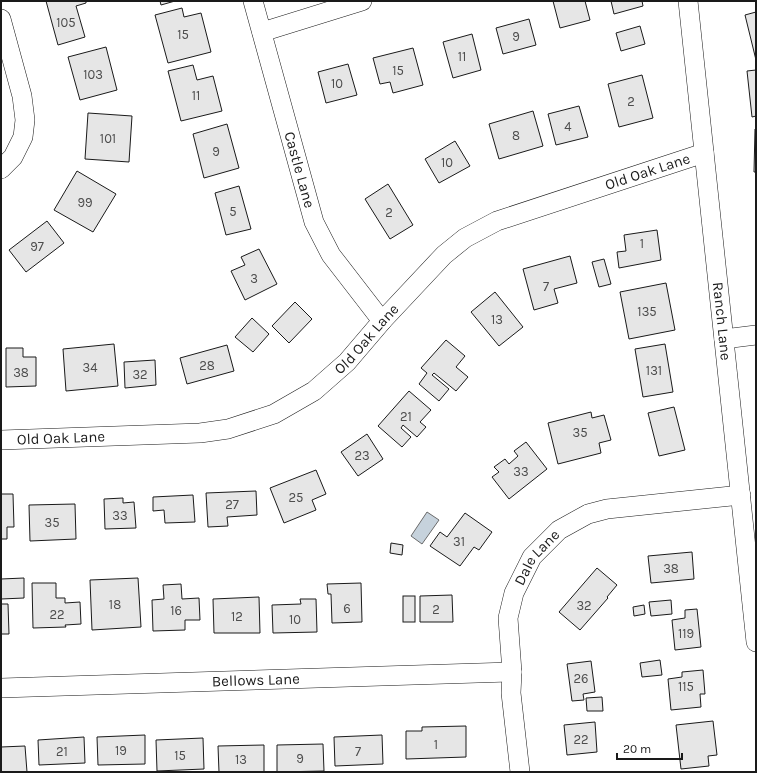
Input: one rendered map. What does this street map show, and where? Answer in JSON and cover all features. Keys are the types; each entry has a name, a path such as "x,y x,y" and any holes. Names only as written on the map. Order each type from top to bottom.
{"street":[{"name":"Castle Lane","path":"253,1 314,222 331,255 382,320"},
{"path":"262,32 362,1"},
{"name":"Ranch Lane","path":"688,1 756,642"},
{"path":"1,19 22,96 25,120 23,137 13,157 1,169"},
{"name":"Old Oak Lane","path":"1,440 200,433 228,429 274,414 314,391 347,362 382,320 444,255 465,238 497,221 704,153"},
{"path":"724,339 756,335"},
{"name":"Dale Lane","path":"520,772 511,693 512,672 508,618 514,593 532,557 559,530 588,514 607,509 740,495"},
{"name":"Bellows Lane","path":"1,688 512,672"}],"shaded area":[{"path":"427,512 439,520 422,544 411,536"}],"building":[{"path":"46,1 86,1 86,3 76,6 85,37 58,45"},
{"path":"160,1 175,1 161,5"},
{"path":"553,1 585,1 590,20 560,28"},
{"path":"611,1 642,1 643,6 614,14"},
{"path":"182,8 184,17 201,13 211,52 168,63 155,15"},
{"path":"756,12 756,60 745,15"},
{"path":"529,19 536,45 503,54 496,28"},
{"path":"640,26 645,44 621,51 616,33"},
{"path":"472,34 481,70 453,78 443,42"},
{"path":"106,47 117,90 80,100 68,57"},
{"path":"413,48 423,85 393,93 390,82 380,84 373,58"},
{"path":"348,64 357,95 326,103 318,72"},
{"path":"193,65 197,80 213,76 222,111 181,121 168,71"},
{"path":"756,70 756,116 752,117 747,71"},
{"path":"642,75 653,118 619,127 608,84"},
{"path":"579,106 588,137 556,145 548,114"},
{"path":"533,111 543,146 499,159 489,124"},
{"path":"88,113 132,116 129,162 85,159"},
{"path":"227,124 239,168 204,178 193,134"},
{"path":"755,129 756,172 754,172"},
{"path":"455,141 470,166 439,183 425,159"},
{"path":"77,171 116,194 93,232 54,210"},
{"path":"388,184 413,225 390,239 365,199"},
{"path":"239,186 251,229 226,235 215,193"},
{"path":"47,221 64,243 26,272 9,250"},
{"path":"657,230 661,260 619,268 617,252 626,251 624,235"},
{"path":"259,249 277,284 245,300 231,271 245,265 241,257"},
{"path":"570,256 577,283 554,289 558,303 534,310 523,269"},
{"path":"604,259 611,284 599,287 592,262"},
{"path":"666,283 675,330 629,339 620,292"},
{"path":"495,292 523,327 499,346 471,312"},
{"path":"295,302 312,319 289,343 272,326"},
{"path":"252,318 269,334 253,352 235,337"},
{"path":"446,340 465,356 456,367 468,377 456,391 434,373 432,375 449,389 439,401 419,384 427,373 421,368"},
{"path":"114,344 118,386 66,391 63,349"},
{"path":"665,344 673,392 643,397 635,349"},
{"path":"227,345 234,371 187,384 180,358"},
{"path":"6,348 23,348 23,357 36,357 36,386 6,387"},
{"path":"155,360 156,385 125,388 124,362"},
{"path":"409,391 431,410 420,422 426,427 417,437 403,425 401,428 411,437 402,447 378,426"},
{"path":"674,407 685,450 659,456 648,413"},
{"path":"591,412 592,418 604,415 611,440 599,443 601,453 558,464 548,423"},
{"path":"367,434 383,459 358,476 341,452"},
{"path":"526,442 547,469 509,499 492,477 499,472 494,467 505,459 509,464 518,456 514,451"},
{"path":"316,470 326,494 312,500 316,510 284,523 270,488"},
{"path":"256,491 257,515 227,517 228,526 208,527 206,493"},
{"path":"1,494 13,494 14,527 7,527 7,539 1,539"},
{"path":"193,495 195,522 165,523 164,510 153,511 153,497"},
{"path":"123,498 123,503 134,502 136,528 105,529 104,499"},
{"path":"75,504 76,539 30,541 29,505"},
{"path":"465,513 492,532 479,550 474,547 460,566 430,546 440,532 447,537"},
{"path":"391,543 403,545 402,555 390,553"},
{"path":"692,552 694,579 651,583 648,556"},
{"path":"597,568 617,585 607,597 608,598 580,630 559,612"},
{"path":"24,578 24,598 1,599 1,579"},
{"path":"138,578 141,627 92,630 90,580"},
{"path":"32,583 56,583 56,598 65,598 65,603 80,602 81,624 65,625 66,627 33,628"},
{"path":"361,583 362,622 332,623 331,594 328,594 327,584"},
{"path":"181,584 182,599 199,598 200,620 185,620 185,630 153,631 152,600 164,599 163,585"},
{"path":"452,595 453,622 420,622 420,596"},
{"path":"403,596 415,596 415,622 403,622"},
{"path":"259,597 260,633 214,633 213,599"},
{"path":"300,599 316,599 317,632 273,633 272,605 301,604"},
{"path":"671,600 672,614 651,616 649,602"},
{"path":"1,604 8,604 9,634 1,634"},
{"path":"644,605 645,614 634,616 633,607"},
{"path":"697,609 701,647 675,650 672,620 685,618 685,610"},
{"path":"660,660 662,675 642,677 640,663"},
{"path":"591,661 595,692 583,694 584,700 572,701 567,664"},
{"path":"703,670 705,694 700,694 701,707 671,710 668,679 682,677 682,672"},
{"path":"602,697 603,711 587,711 586,698"},
{"path":"713,721 717,755 708,756 709,766 681,769 676,725"},
{"path":"595,722 597,752 567,755 564,725"},
{"path":"466,726 466,757 406,759 406,731 422,731 422,727"},
{"path":"145,735 145,764 98,765 97,737"},
{"path":"382,735 383,764 335,766 334,737"},
{"path":"84,737 85,763 39,765 38,740"},
{"path":"203,738 204,769 157,771 156,740"},
{"path":"323,744 324,771 277,772 277,745"},
{"path":"264,745 264,772 219,772 218,746"},
{"path":"25,746 27,772 1,772 1,747"}]}
